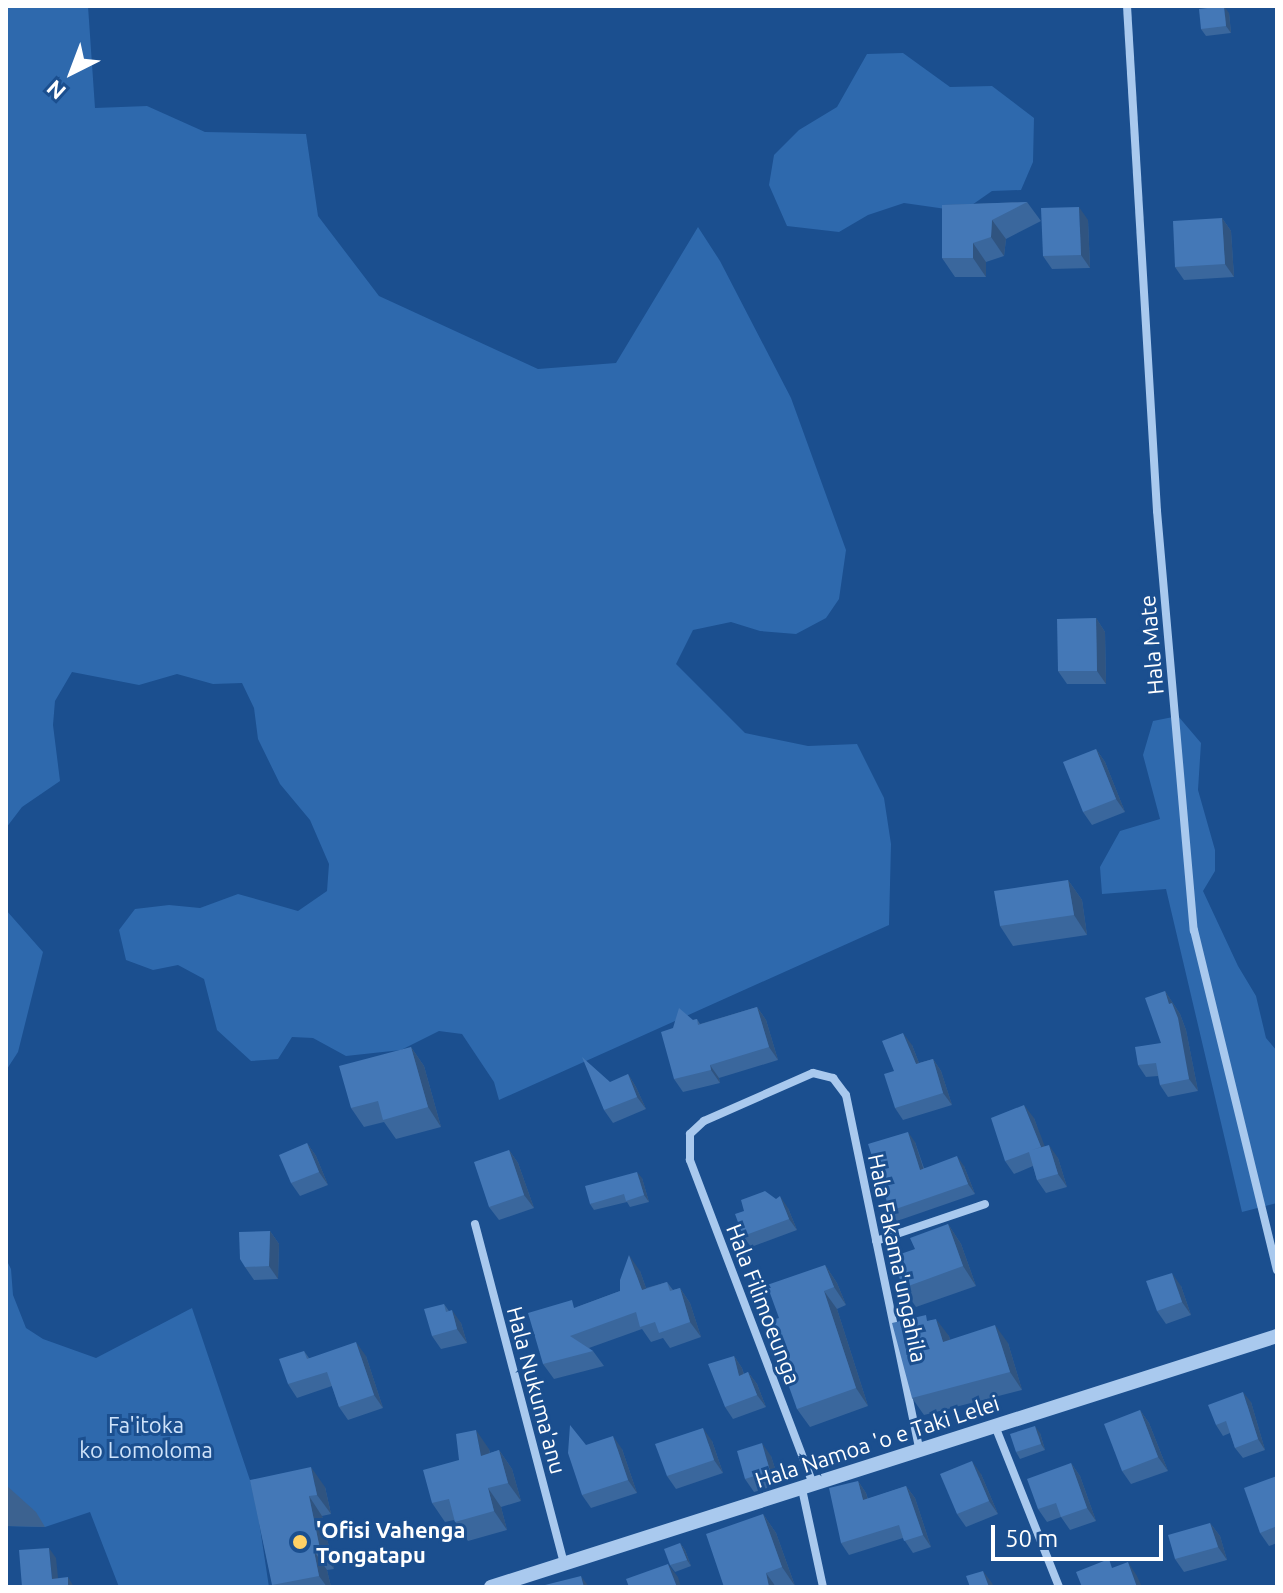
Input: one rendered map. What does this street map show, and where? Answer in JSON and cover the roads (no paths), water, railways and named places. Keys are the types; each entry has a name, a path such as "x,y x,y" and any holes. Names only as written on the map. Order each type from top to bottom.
{"street":[{"name":"Hala Mate","path":"1127,6 1157,511 1194,930 1277,1270"},
{"name":"Hala Filimoeunga","path":"823,1587 808,1487 690,1160 690,1134 704,1121 813,1073 833,1078"},
{"name":"Hala Fakama'ungahila","path":"833,1078 846,1095 919,1449"},
{"path":"876,1241 985,1204"},
{"name":"Hala Nukuma'anu","path":"475,1224 564,1564"},
{"name":"Hala Namoa 'o e Taki Lelei","path":"491,1587 1277,1336"},
{"path":"995,1426 1059,1587"}],"place":[{"name":"'Ofisi Vahenga Tongatapu","path":"300,1542"}],"park label":[{"name":"Fa'itoka ko Lomoloma","path":"146,1436"}]}
